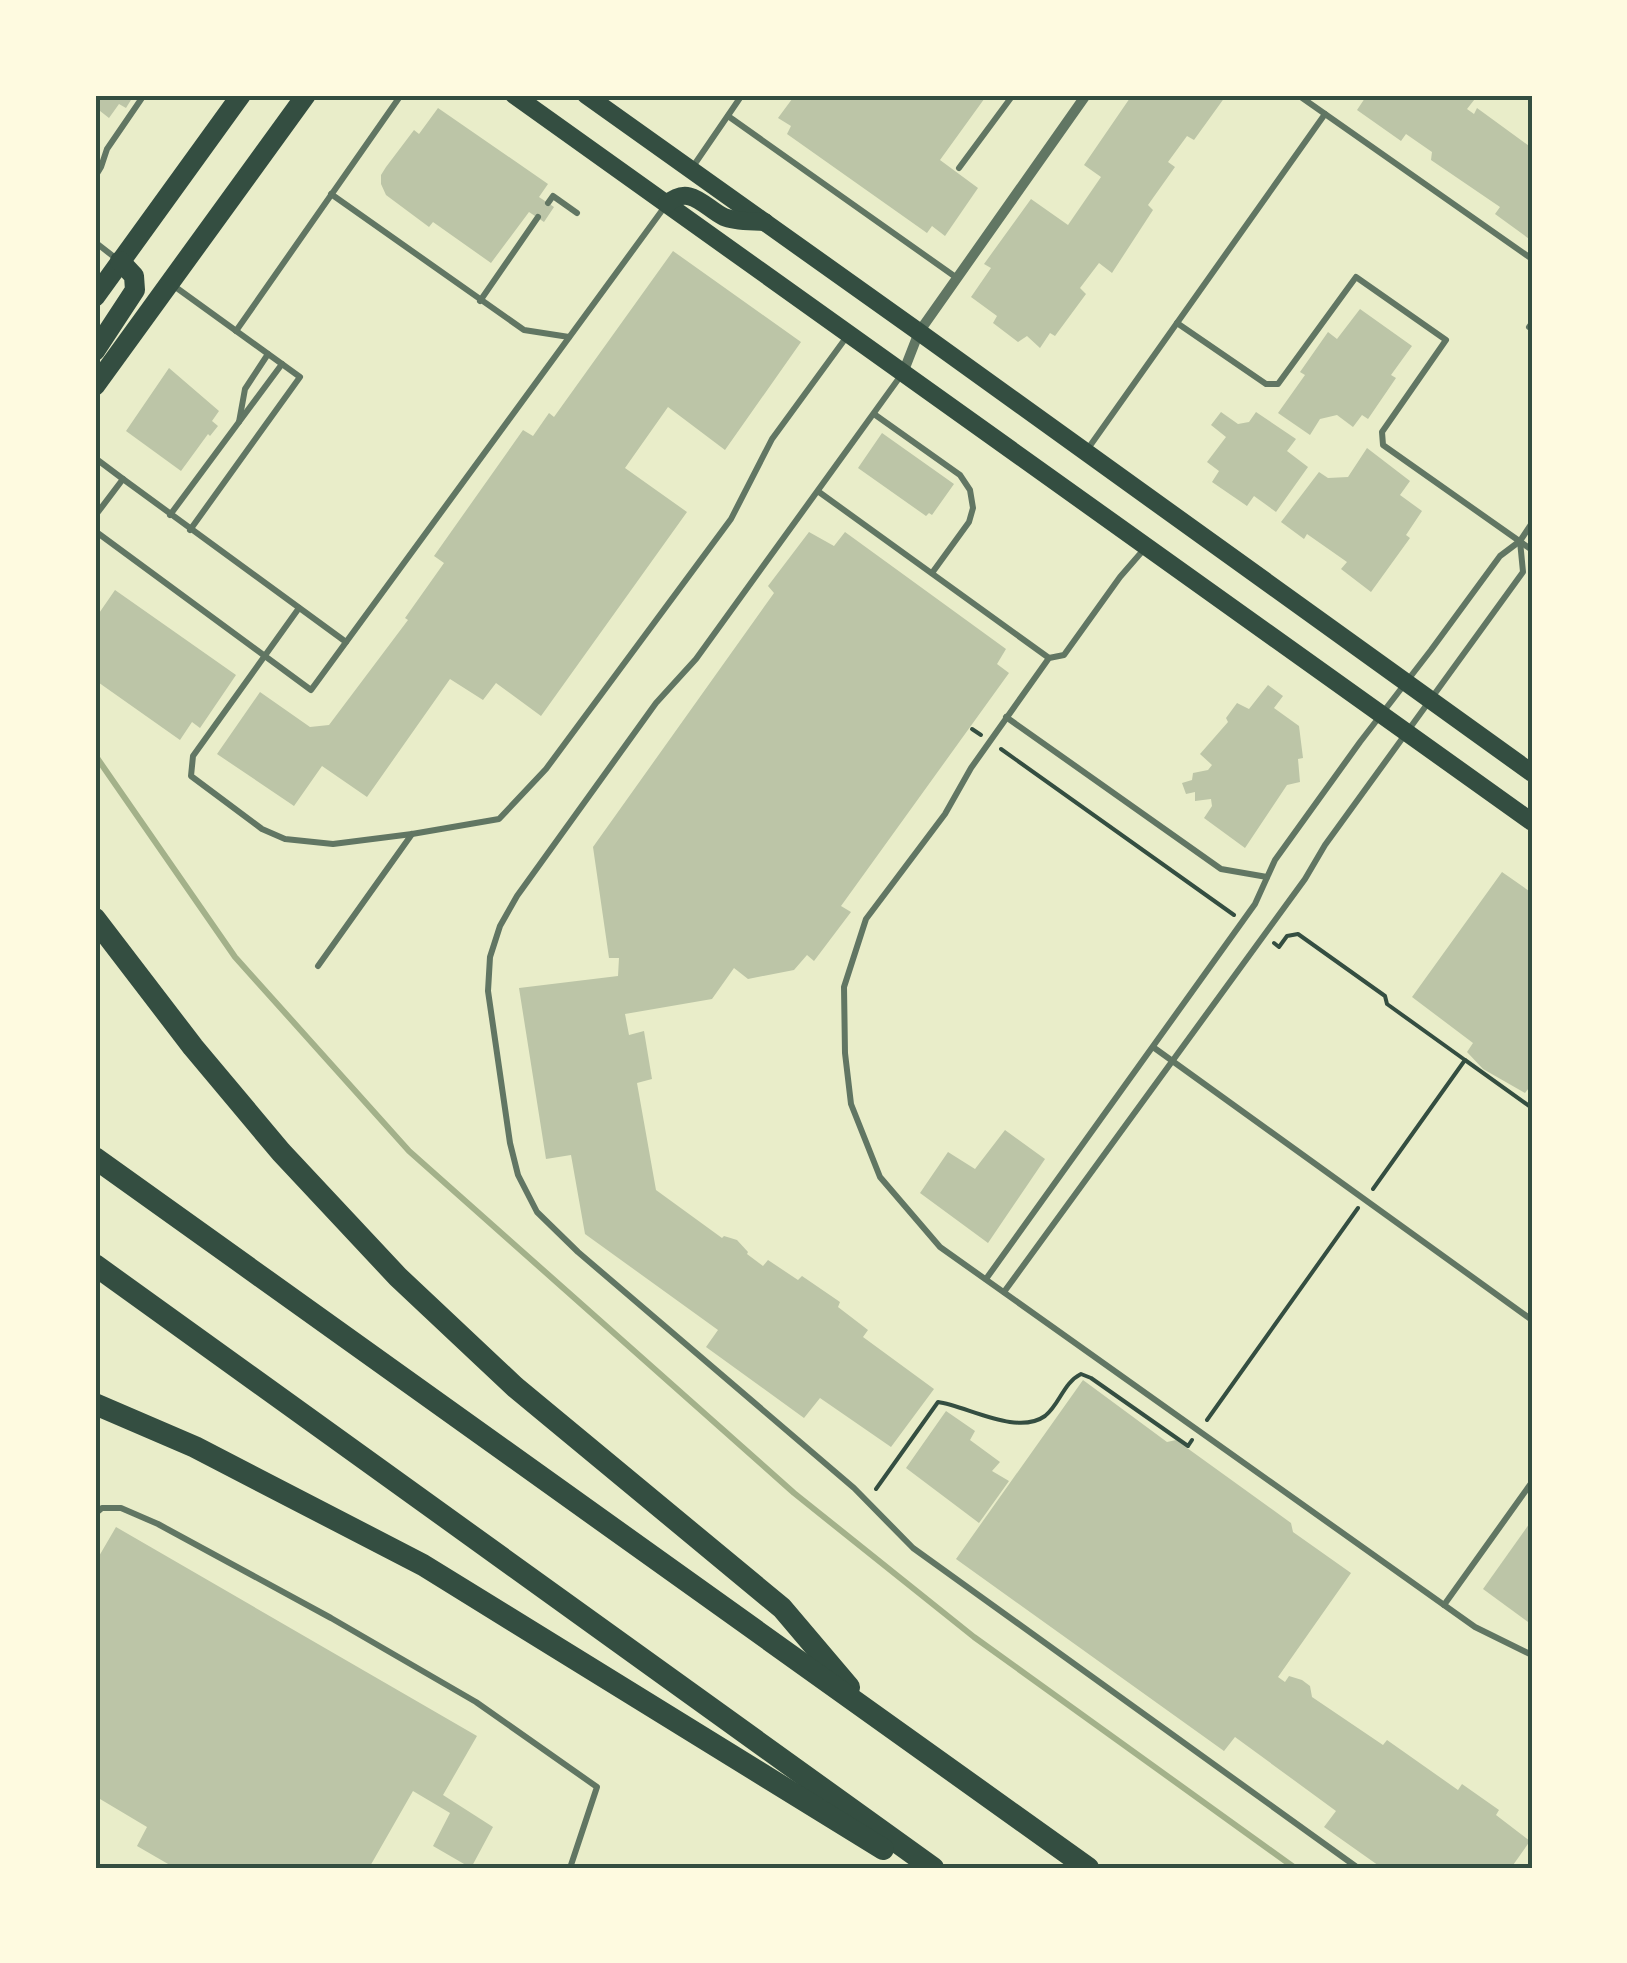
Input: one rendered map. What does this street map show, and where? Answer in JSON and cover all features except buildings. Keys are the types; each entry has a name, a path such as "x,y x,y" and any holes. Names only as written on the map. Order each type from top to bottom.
{"highway":[{"path":"95,919 192,1048 268,1137 398,1277 515,1387 782,1608 870,1712"},
{"path":"95,1158 1088,1868"},
{"path":"95,1265 933,1868"},
{"path":"95,1404 196,1446 422,1566 915,1868"}],"main road":[{"path":"95,296 241,95"},
{"path":"95,386 306,95"},
{"path":"514,95 1532,822"},
{"path":"586,95 1532,773"},
{"path":"667,204 685,196 698,199 726,219 765,222"},
{"path":"95,351 135,290 134,276 120,261"}],"street":[{"path":"903,373 920,332 1086,95"}],"lane":[{"path":"95,177 98,165 144,95"},
{"path":"236,331 401,95"},
{"path":"691,169 742,95"},
{"path":"959,168 1013,95"},
{"path":"1298,95 1532,259"},
{"path":"1086,451 1324,114"},
{"path":"728,116 957,278"},
{"path":"331,194 524,330 569,337"},
{"path":"548,203 553,196 577,213"},
{"path":"95,531 311,690 667,204"},
{"path":"480,301 538,218"},
{"path":"95,242 120,261"},
{"path":"1177,323 1266,384 1278,384 1356,277 1446,340 1382,432 1383,445 1532,550"},
{"path":"170,283 300,377 190,530"},
{"path":"299,608 194,756 191,776 262,829 286,838 333,844 499,819 546,769 730,519 772,440 848,334"},
{"path":"239,423 245,389 268,354"},
{"path":"170,515 282,364"},
{"path":"903,373 696,659 656,703 517,896 500,926 490,958 488,992 518,1176 538,1212 578,1252 867,1502 913,1548 1358,1868"},
{"path":"874,414 960,475 970,490 973,508 969,522 932,573"},
{"path":"95,458 346,642"},
{"path":"95,516 123,478"},
{"path":"818,492 1049,658"},
{"path":"986,1279 1255,904 1275,860 1500,556 1520,542 1532,523"},
{"path":"1004,1292 1306,879 1325,845 1522,572 1520,542"},
{"path":"1147,546 1064,655 1049,658 971,768 944,814 866,919 844,987 844,1053 851,1104 880,1177 940,1247 1475,1627 1532,1655"},
{"path":"1006,717 1221,869 1267,877"},
{"path":"318,966 412,834"},
{"path":"1153,1046 1532,1320"},
{"path":"1444,1605 1532,1482"},
{"path":"95,1514 102,1508 122,1508 297,1599 476,1702 597,1787 570,1868"}],"path":[{"path":"972,729 1243,921"},
{"path":"1264,936 1279,947 1287,936 1298,934 1385,996 1386,1004 1532,1108"},
{"path":"867,1502 938,1402 996,1420 1027,1422 1046,1415 1071,1379 1080,1374 1188,1446 1465,1060"}],"waterway":[{"path":"95,755 235,957 409,1151 794,1493 974,1637 1295,1868"}]}
